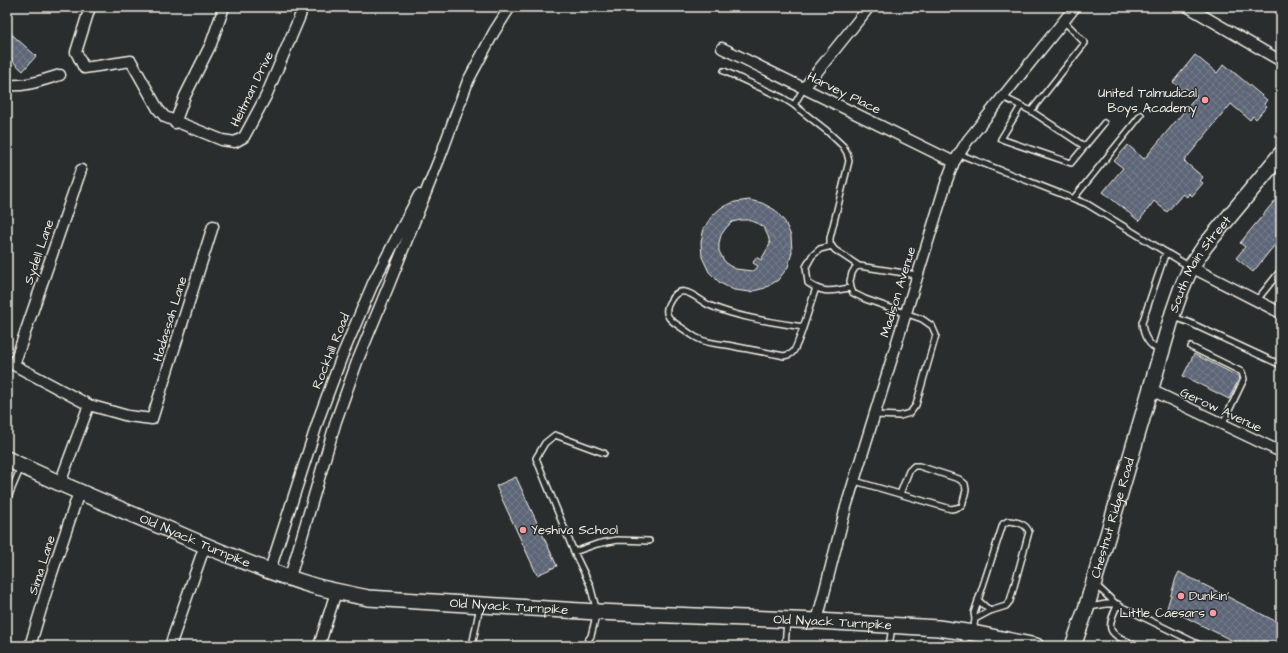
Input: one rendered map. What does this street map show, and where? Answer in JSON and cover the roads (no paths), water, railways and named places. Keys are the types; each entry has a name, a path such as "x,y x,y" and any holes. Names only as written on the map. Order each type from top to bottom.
{"street":[{"name":"Heitman Drive","path":"90,7 76,52 84,68 130,61 164,118 222,140 234,142 244,137 266,96 300,16 302,7"},
{"path":"175,123 185,96 211,44 224,7"},
{"name":"Rockhill Road","path":"290,578 336,420 357,362 442,152 468,81 494,32 510,7"},
{"path":"804,88 869,7"},
{"name":"Madison Avenue","path":"817,621 846,507 917,275 947,180 956,158 968,140 1075,7"},
{"path":"1188,7 1281,61"},
{"name":"Harvey Place","path":"722,48 804,88 956,158"},
{"path":"7,85 14,86 36,82 60,75"},
{"name":"Rockhill Road","path":"270,570 320,415 342,356 374,281 442,152"},
{"name":"South Main Street","path":"1151,390 1172,317 1191,267 1205,246 1279,161"},
{"name":"Sydell Lane","path":"81,170 14,365 89,405"},
{"name":"Hadassah Lane","path":"89,405 128,416 152,419 213,226"},
{"path":"1191,267 1281,313"},
{"name":"Gerow Avenue","path":"1151,390 1281,452"},
{"name":"Chestnut Ridge Road","path":"1073,646 1087,608 1151,390"},
{"path":"60,483 89,405"},
{"name":"Old Nyack Turnpike","path":"7,459 205,545 290,578 336,592 368,598 598,612 817,621 938,628 1036,646"},
{"name":"Sima Lane","path":"30,646 50,579 80,492"},
{"path":"170,646 205,545"},
{"path":"319,646 336,592"}],"lane":[{"path":"1030,111 1085,43 1064,21"},
{"path":"724,71 783,98 794,105 843,146 849,161 830,238 830,244 846,258 859,266 917,275"},
{"path":"794,105 804,88"},
{"path":"1003,97 1030,111 1084,146"},
{"path":"1021,106 1001,139 1071,163 1104,123"},
{"path":"1074,198 1141,115"},
{"path":"956,158 1074,198 1191,267"},
{"path":"832,246 820,249 812,256 806,267 808,283 818,290 852,290 865,299 922,319 932,326 936,335 916,405 910,413 900,416 875,415"},
{"path":"1162,351 1149,342 1143,332 1142,323 1166,252"},
{"path":"852,290 850,281 852,273 855,268 859,266"},
{"path":"1257,300 1281,270"},
{"path":"803,327 755,319 710,306 690,293 684,291 678,292 674,295 666,309 669,319 697,338 710,342 784,356 792,354 795,350 803,327 816,288"},
{"path":"1172,317 1188,322 1281,365"},
{"path":"1191,347 1242,372 1244,379 1222,425"},
{"path":"584,646 591,636 598,612 590,585 574,552 536,458 545,443 555,435 604,453"},
{"path":"7,500 21,466"},
{"path":"855,481 951,509 962,506 966,490 965,484 959,479 919,466 914,466 909,471 900,494"},
{"path":"1008,521 1020,523 1028,528 1029,532 1010,601 1006,606 990,611 970,633 974,613 1003,524 1008,521"},
{"path":"574,552 597,544 617,540 649,541"},
{"path":"1094,584 1117,604 1202,646"},
{"path":"978,600 990,611"},
{"path":"1087,608 1106,604 1117,604"},
{"path":"1117,604 1110,621 1111,632 1136,646"},
{"path":"472,646 480,605"},
{"path":"785,646 788,620"},
{"path":"889,646 892,625"}],"place":[{"name":"United Talmudical Boys Academy","path":"1205,100"},
{"name":"Yeshiva School","path":"523,530"},
{"name":"Dunkin'","path":"1181,596"},
{"name":"Little Caesars","path":"1213,613"}]}
